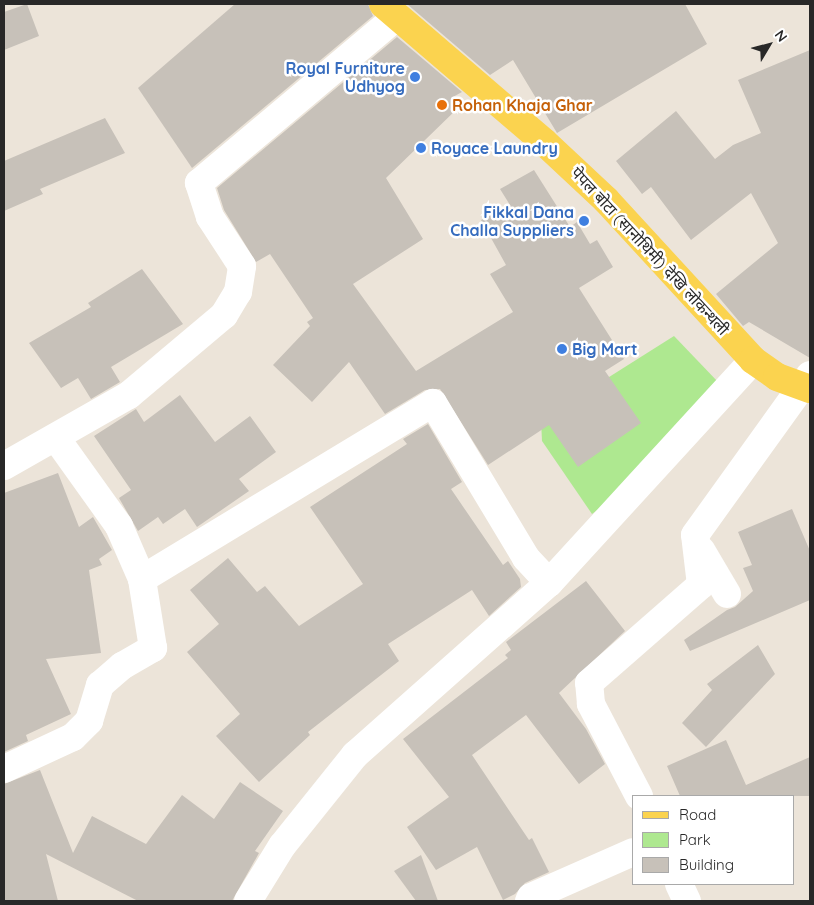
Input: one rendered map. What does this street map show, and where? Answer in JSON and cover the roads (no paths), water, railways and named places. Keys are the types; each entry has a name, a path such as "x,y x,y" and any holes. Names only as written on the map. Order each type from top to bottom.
{"main road":[{"name":"पेपल बोटा (सानोथिमी) देखि लोकन्थली","path":"390,10 544,142 606,200 753,360 777,377 808,384"}],"street":[{"path":"4,466 129,395 224,315 238,292 242,266 210,217 199,183 390,10"},
{"path":"248,901 282,846 355,755 548,583 753,360"},
{"path":"638,795 591,704 589,683 701,585 696,535 808,384"},
{"path":"142,578 433,403 526,558 548,583"},
{"path":"4,769 72,737 89,721 100,685 122,666 152,648 142,578 118,526 56,438"},
{"path":"696,542 727,594"},
{"path":"529,901 531,897 632,852"},
{"path":"680,885 687,901"}],"place":[{"name":"Royal Furniture Udhyog","path":"415,77"},
{"name":"Rohan Khaja Ghar","path":"442,105"},
{"name":"Royace Laundry","path":"421,148"},
{"name":"Fikkal Dana Challa Suppliers","path":"584,221"},
{"name":"Big Mart","path":"562,349"}]}
